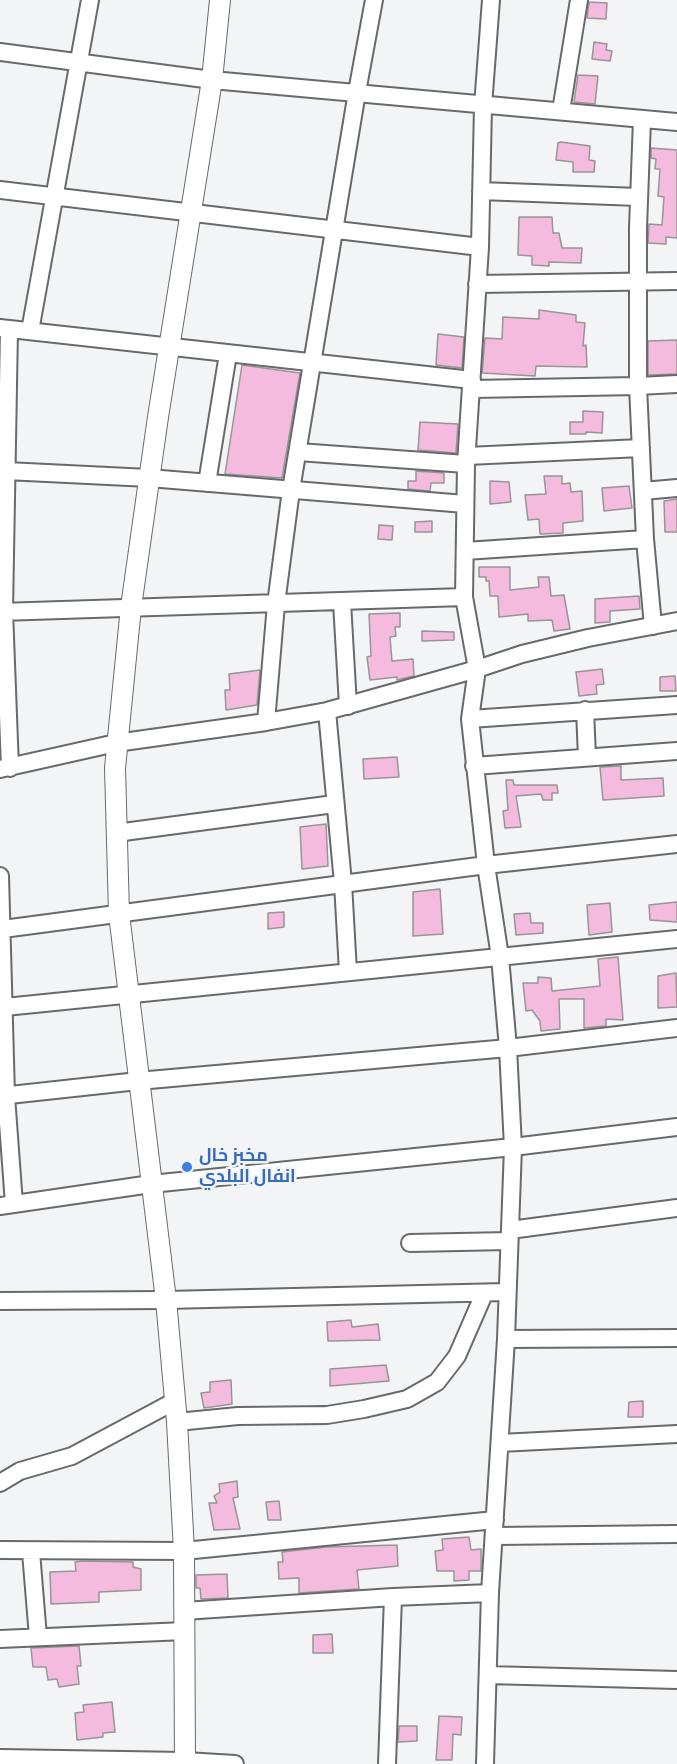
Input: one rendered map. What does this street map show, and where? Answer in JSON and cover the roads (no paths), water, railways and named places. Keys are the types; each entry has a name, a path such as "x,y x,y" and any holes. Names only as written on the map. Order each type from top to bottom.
{"street":[{"path":"30,331 90,0"},
{"path":"185,1762 184,1551 177,1422 166,1300 119,914 116,743 149,478 212,80 220,0"},
{"path":"266,722 276,604 291,490 374,0"},
{"path":"485,1764 490,1593 506,1339 513,1147 500,957 486,865 470,719 477,669 464,597 465,504 480,247 483,106 491,0"},
{"path":"561,111 579,0"},
{"path":"0,52 212,80 677,122"},
{"path":"642,119 638,196 638,386 645,539 653,626"},
{"path":"0,190 480,247"},
{"path":"481,191 638,196"},
{"path":"477,284 677,281"},
{"path":"677,384 638,386 472,385 311,363 5,328 6,471 2,611 5,768 116,743 327,711 522,654 588,638 677,621"},
{"path":"207,483 228,354"},
{"path":"298,452 467,460 641,448"},
{"path":"6,471 149,478 465,504"},
{"path":"643,491 677,488"},
{"path":"465,551 645,539"},
{"path":"2,611 464,597"},
{"path":"342,602 348,705"},
{"path":"470,719 677,705"},
{"path":"585,710 588,757"},
{"path":"327,711 343,883 348,972"},
{"path":"474,766 677,751"},
{"path":"116,833 334,804"},
{"path":"3,929 343,883 677,844"},
{"path":"0,876 3,929 2,983 5,1007 3,1096 7,1205 151,1184 513,1147 677,1127"},
{"path":"5,1007 677,939"},
{"path":"3,1096 138,1081 508,1048 677,1028"},
{"path":"410,1243 510,1236 677,1208"},
{"path":"0,1301 166,1300 506,1292"},
{"path":"177,1422 238,1416 327,1414 364,1409 407,1399 437,1382 457,1356 484,1293"},
{"path":"506,1339 677,1338"},
{"path":"0,1483 20,1471 72,1456 175,1401"},
{"path":"500,1443 677,1434"},
{"path":"0,1470 0,1483"},
{"path":"0,1550 31,1552 184,1551 495,1528 677,1534"},
{"path":"31,1552 38,1637"},
{"path":"0,1639 38,1637 393,1597 490,1593"},
{"path":"387,1764 393,1597"},
{"path":"488,1676 677,1680"},
{"path":"0,1758 20,1761 235,1764"}],"place":[{"name":"مخبز خال انفال البلدي","path":"187,1167"}]}
